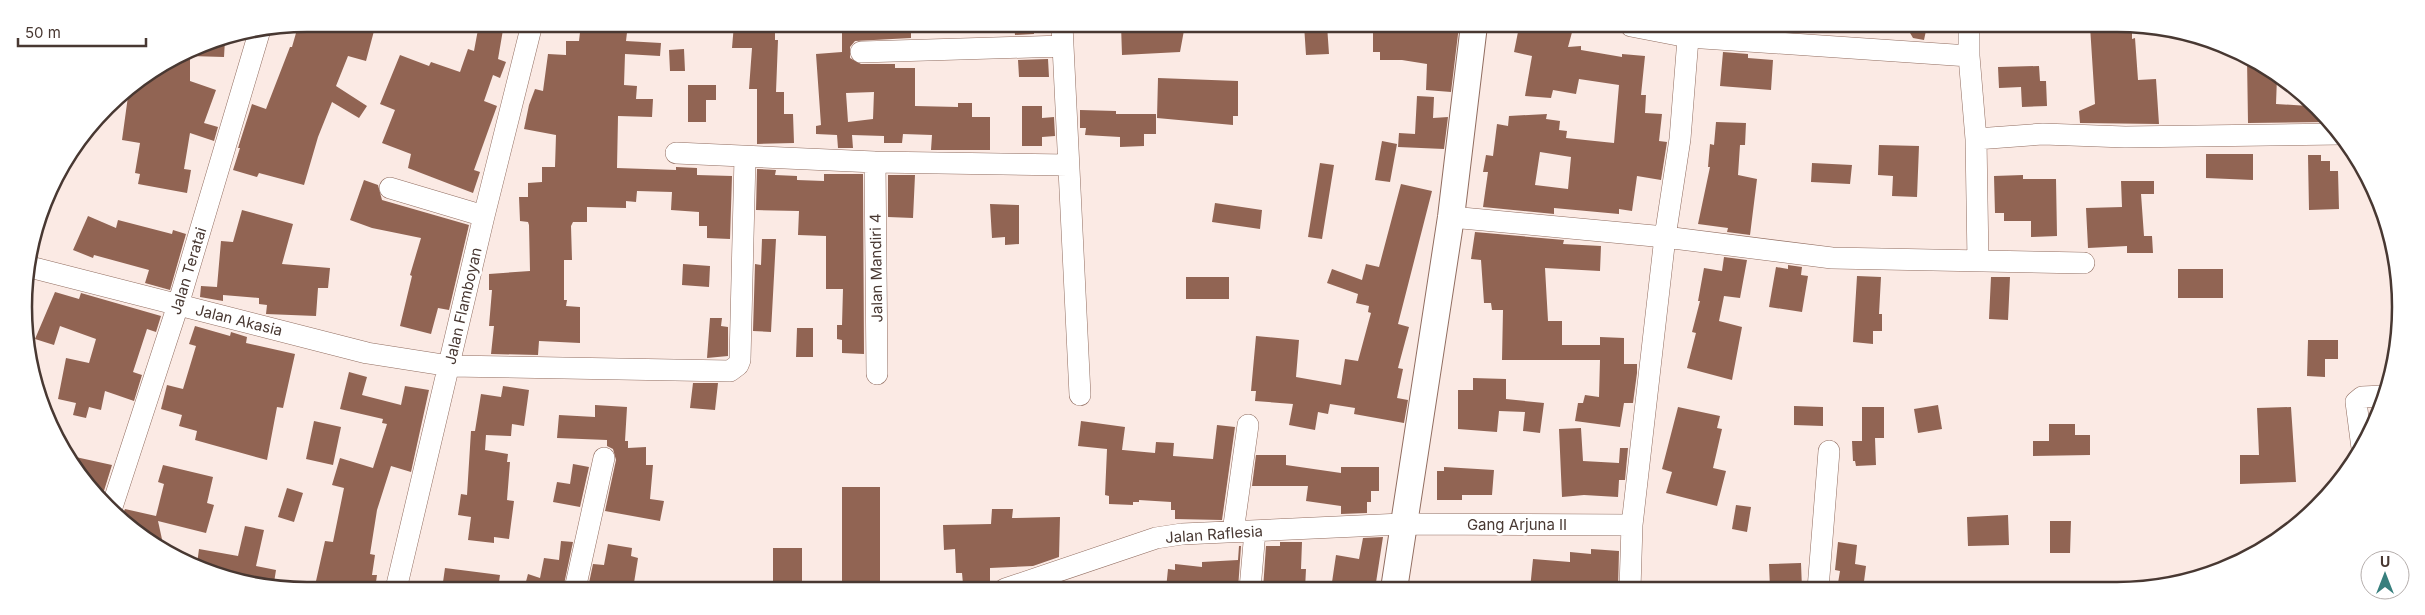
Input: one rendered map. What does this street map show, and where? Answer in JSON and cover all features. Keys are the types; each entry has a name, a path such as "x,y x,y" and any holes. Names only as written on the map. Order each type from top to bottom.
{"main road":[{"path":"1395,582 1402,524 1451,217 1473,32"}],"street":[{"name":"Jalan Flamboyan","path":"398,582 484,216 530,32"},
{"path":"1062,32 1080,395"},
{"path":"1630,582 1632,525 1665,237 1680,139 1689,32"},
{"path":"1700,32 1969,56"},
{"path":"1969,32 1969,56 1976,139 1978,260"},
{"name":"Jalan Teratai","path":"113,502 178,305 257,38"},
{"path":"861,52 1063,46"},
{"path":"1976,139 2043,134 2125,137 2331,134"},
{"path":"676,153 745,158 875,162 1068,165"},
{"name":"Jalan Akasia","path":"36,268 367,353 450,366 730,371 740,360 745,158"},
{"name":"Jalan Mandiri 4","path":"875,162 877,374"},
{"path":"390,188 484,216"},
{"path":"1451,217 1665,237 1832,258 2084,262"},
{"path":"2360,436 2356,402 2362,397 2378,396"},
{"path":"1233,532 1248,425"},
{"path":"1819,582 1829,451"},
{"path":"577,582 604,458"},
{"name":"Gang Arjuna II","path":"1402,524 1632,525"},
{"name":"Jalan Raflesia","path":"1026,582 1156,538 1233,532 1402,524"},
{"path":"1251,582 1255,531"}],"building":[{"path":"374,32 366,61 348,56 336,86 367,106 359,118 332,102 318,137 304,185 259,173 257,177 233,170 252,104 266,109 290,47 292,47 296,33"},
{"path":"478,32 503,32 498,59 506,62 500,78 493,75 484,101 497,106 474,170 480,172 473,193 408,168 411,154 382,143 395,110 380,104 400,55 429,66 431,62 460,72 468,49 474,51"},
{"path":"580,32 627,32 626,41 661,43 660,56 625,54 624,85 637,86 636,99 653,99 652,117 618,116 617,168 676,170 676,167 697,168 697,175 732,176 730,239 707,238 707,226 699,226 699,212 671,210 672,192 637,191 636,202 626,201 626,208 587,207 587,222 573,222 571,226 572,260 564,260 564,300 567,300 566,306 580,307 580,343 539,341 538,355 491,354 494,326 489,326 492,290 489,290 489,274 530,271 529,225 528,222 520,221 519,197 528,197 528,183 542,182 542,167 555,167 556,135 524,129 529,105 535,89 543,91 548,54 566,55 566,41 579,41"},
{"path":"733,32 775,32 775,40 778,40 776,92 784,92 784,114 793,114 794,143 757,144 757,89 749,89 752,48 732,48"},
{"path":"842,32 911,32 911,38 855,41 850,47 850,58 861,64 895,64 895,68 915,68 915,106 958,107 958,103 972,103 972,117 990,117 990,150 931,150 932,135 903,134 902,143 884,143 884,136 852,135 853,148 838,148 837,135 816,134 816,126 821,125 816,54 842,52","holes":["874,92 873,119 848,122 846,93"]},
{"path":"1015,32 1034,32 1034,34 1015,35"},
{"path":"1121,32 1184,32 1180,52 1122,55"},
{"path":"1304,32 1327,32 1329,54 1306,55"},
{"path":"1373,32 1458,32 1451,92 1426,90 1427,64 1402,60 1380,60 1380,52 1373,52"},
{"path":"1518,32 1572,32 1568,47 1581,46 1581,50 1622,57 1622,54 1645,56 1641,95 1646,95 1645,113 1662,114 1659,141 1667,142 1661,180 1637,176 1632,211 1619,209 1619,214 1554,208 1554,214 1483,207 1488,172 1483,172 1486,155 1493,156 1497,124 1508,126 1509,116 1547,114 1546,119 1560,121 1559,130 1567,131 1566,138 1614,143 1619,85 1579,79 1576,94 1553,90 1551,98 1525,96 1532,56 1514,52","holes":["1540,152 1571,157 1568,189 1535,185"]},
{"path":"1910,32 1926,32 1924,40 1913,38"},
{"path":"2090,32 2132,33 2132,39 2135,38 2138,80 2156,79 2159,124 2080,123 2079,111 2095,104"},
{"path":"225,45 224,57 196,56"},
{"path":"684,49 685,71 670,71 669,50"},
{"path":"1723,52 1748,54 1748,58 1773,60 1771,90 1720,86"},
{"path":"190,59 190,81 216,90 204,123 218,127 214,141 190,133 184,169 191,170 187,193 138,184 140,174 135,173 140,143 122,140 128,100 170,69"},
{"path":"1048,59 1049,77 1019,77 1018,60"},
{"path":"2247,65 2277,84 2276,104 2304,106 2320,122 2248,123"},
{"path":"2039,66 2040,81 2046,81 2047,106 2022,107 2021,87 1999,88 1998,67"},
{"path":"1158,78 1238,81 1238,116 1233,116 1233,125 1157,118"},
{"path":"688,85 716,85 716,100 706,100 706,122 688,122"},
{"path":"1417,96 1434,97 1433,118 1448,117 1444,149 1398,147 1399,133 1415,134"},
{"path":"1022,106 1042,106 1042,118 1054,117 1055,136 1042,137 1042,146 1022,146"},
{"path":"1080,110 1116,111 1116,114 1156,114 1156,134 1144,134 1144,146 1120,147 1120,137 1085,135 1086,128 1080,128"},
{"path":"1716,122 1746,123 1745,145 1740,145 1738,175 1757,179 1750,235 1727,232 1728,228 1698,224 1710,167 1708,167 1710,144 1714,145"},
{"path":"1382,141 1397,144 1390,182 1375,180"},
{"path":"1879,145 1919,146 1917,197 1892,196 1893,176 1878,175"},
{"path":"2206,154 2253,154 2253,180 2206,178"},
{"path":"2308,155 2321,155 2321,161 2330,161 2330,171 2338,171 2339,209 2309,210"},
{"path":"1320,163 1334,165 1322,239 1308,237"},
{"path":"1812,163 1852,165 1850,184 1811,182"},
{"path":"757,169 776,170 775,175 797,176 797,180 824,181 824,174 863,174 864,354 842,353 842,340 837,339 837,325 842,325 843,289 826,289 826,236 798,235 799,211 756,210"},
{"path":"888,175 915,175 913,218 888,217"},
{"path":"2023,175 2023,179 2056,179 2057,236 2031,237 2031,221 2004,221 2004,213 1995,213 1994,176"},
{"path":"364,180 378,185 382,200 469,225 449,310 438,308 431,334 400,326 412,276 410,275 421,238 372,228 350,220"},
{"path":"2121,181 2154,181 2154,194 2141,194 2144,236 2152,236 2153,253 2127,253 2127,246 2088,248 2086,208 2122,207"},
{"path":"1401,184 1432,191 1398,324 1409,327 1398,368 1403,369 1397,398 1408,400 1404,423 1354,414 1355,408 1330,404 1328,414 1318,412 1315,430 1289,425 1293,404 1255,401 1256,391 1251,391 1256,336 1299,340 1296,377 1341,385 1345,359 1358,361 1371,313 1368,312 1369,306 1356,303 1358,294 1327,283 1332,269 1362,280 1366,264 1379,267"},
{"path":"1215,203 1262,210 1260,229 1212,222"},
{"path":"990,204 1019,205 1019,244 1005,245 1005,237 992,238"},
{"path":"242,210 293,224 282,264 330,268 328,288 318,288 316,316 266,314 267,305 259,304 259,298 223,295 223,301 200,297 201,286 217,287 221,241 233,242"},
{"path":"88,216 116,228 118,220 172,234 173,230 186,234 170,290 145,283 149,270 94,255 93,258 73,250"},
{"path":"1475,232 1564,240 1563,244 1601,246 1600,271 1545,268 1548,321 1562,321 1562,345 1600,345 1600,337 1624,338 1624,364 1637,364 1637,373 1633,403 1624,403 1620,427 1575,421 1578,403 1583,403 1585,395 1599,397 1600,360 1502,360 1503,310 1492,310 1491,303 1484,303 1481,260 1471,259"},
{"path":"762,239 776,239 771,332 753,331 755,264 761,265"},
{"path":"1724,257 1747,260 1740,298 1724,296 1719,321 1742,327 1732,380 1687,368 1696,333 1692,332 1700,301 1698,301 1704,268 1722,271"},
{"path":"683,264 710,266 709,287 682,285"},
{"path":"1788,265 1802,267 1801,275 1808,276 1802,312 1769,307 1776,267 1788,269"},
{"path":"2178,269 2223,269 2223,298 2178,298"},
{"path":"1857,276 1881,277 1879,314 1882,314 1882,331 1873,331 1873,344 1853,342"},
{"path":"1186,277 1229,277 1229,299 1186,299"},
{"path":"1991,277 2010,277 2008,320 1989,319"},
{"path":"55,292 79,299 81,293 161,316 156,332 147,329 133,372 142,375 134,401 105,391 101,410 89,407 86,418 73,415 76,403 58,399 66,358 89,363 96,339 60,326 54,345 35,339"},
{"path":"710,318 722,318 721,326 728,327 728,356 707,358"},
{"path":"195,326 230,336 231,332 247,337 246,343 295,354 283,408 277,407 267,460 195,440 197,431 179,426 182,415 161,409 167,385 183,389 196,346 189,344"},
{"path":"797,328 813,328 813,357 796,357"},
{"path":"2308,340 2338,340 2338,359 2325,359 2325,377 2307,376"},
{"path":"349,372 367,377 362,395 401,405 405,386 429,390 411,472 391,466 377,510 370,554 375,555 372,575 377,575 376,582 316,581 325,541 333,542 344,488 332,485 340,458 373,468 387,424 382,423 383,419 340,409"},
{"path":"1473,378 1506,379 1506,399 1544,403 1540,433 1523,431 1525,412 1499,411 1497,432 1458,429 1458,390 1473,390"},
{"path":"693,383 718,383 715,410 690,408"},
{"path":"503,386 529,390 524,426 512,424 511,436 486,435 485,450 508,454 507,462 510,462 507,500 514,501 509,539 494,537 494,543 468,540 471,517 458,515 461,494 467,495 471,431 475,431 481,394 501,397"},
{"path":"595,405 627,407 625,441 628,441 628,448 646,447 646,465 653,465 650,499 664,501 660,521 605,511 616,460 613,449 607,446 607,440 557,438 559,415 595,417"},
{"path":"1938,405 1942,429 1918,433 1914,409"},
{"path":"1794,406 1823,407 1823,426 1794,425"},
{"path":"1678,407 1720,416 1717,428 1722,429 1713,468 1726,471 1717,506 1666,493 1672,472 1662,469"},
{"path":"1862,407 1884,407 1884,438 1875,438 1876,465 1856,466 1855,461 1853,461 1852,441 1862,441"},
{"path":"2291,407 2296,482 2240,484 2240,455 2259,455 2257,408"},
{"path":"314,421 341,427 333,465 306,459"},
{"path":"1081,421 1125,427 1122,450 1155,453 1156,442 1174,443 1173,456 1213,459 1217,425 1235,427 1222,520 1175,519 1175,510 1171,510 1171,502 1139,500 1139,502 1133,502 1133,505 1109,504 1109,496 1105,495 1107,449 1078,446"},
{"path":"2049,424 2075,424 2075,435 2090,435 2090,455 2033,456 2033,441 2049,441"},
{"path":"1581,428 1583,461 1619,463 1620,448 1628,448 1625,480 1619,480 1618,497 1584,495 1562,497 1559,429"},
{"path":"1256,455 1286,455 1286,465 1341,473 1341,467 1379,467 1379,491 1371,491 1371,502 1367,502 1367,513 1341,514 1341,506 1306,501 1308,486 1252,486"},
{"path":"77,457 112,465 104,492"},
{"path":"573,464 589,467 580,507 553,502 557,482 570,484"},
{"path":"163,465 213,477 207,503 214,505 206,533 158,521 162,541 140,526 124,512 125,509 156,516 164,484 158,482"},
{"path":"1444,467 1494,470 1492,495 1462,495 1462,500 1437,500 1437,471 1444,471"},
{"path":"842,487 880,487 880,582 842,582"},
{"path":"287,488 303,493 294,522 278,517"},
{"path":"1736,505 1751,507 1747,532 1732,529"},
{"path":"992,509 1013,509 1012,518 1060,517 1059,557 1033,566 990,568 990,582 963,582 962,573 956,573 955,549 944,550 943,525 991,524"},
{"path":"2008,515 2009,545 1968,546 1967,517"},
{"path":"2050,521 2071,521 2070,553 2050,553"},
{"path":"245,526 264,530 256,566 276,570 274,580 236,573 198,560 199,549 238,556"},
{"path":"1383,537 1376,582 1332,582 1336,555 1359,559 1363,538"},
{"path":"561,541 573,542 564,582 526,582 528,574 540,578 544,558 559,560"},
{"path":"1280,542 1302,542 1301,569 1306,569 1305,582 1263,582 1266,546 1280,546"},
{"path":"1838,542 1857,545 1855,564 1866,566 1864,582 1838,582 1840,571 1835,570"},
{"path":"608,544 632,548 631,556 638,558 634,582 589,582 593,564 604,565"},
{"path":"1239,546 1241,546 1238,582 1167,582 1168,569 1175,570 1175,564 1202,567 1202,562 1238,560"},
{"path":"773,548 802,548 802,582 773,582"},
{"path":"1591,549 1619,551 1618,582 1531,582 1533,559 1570,562 1570,552 1591,554"},
{"path":"1801,563 1802,582 1770,582 1769,564"},
{"path":"445,568 500,575 499,582 443,582"}]}
